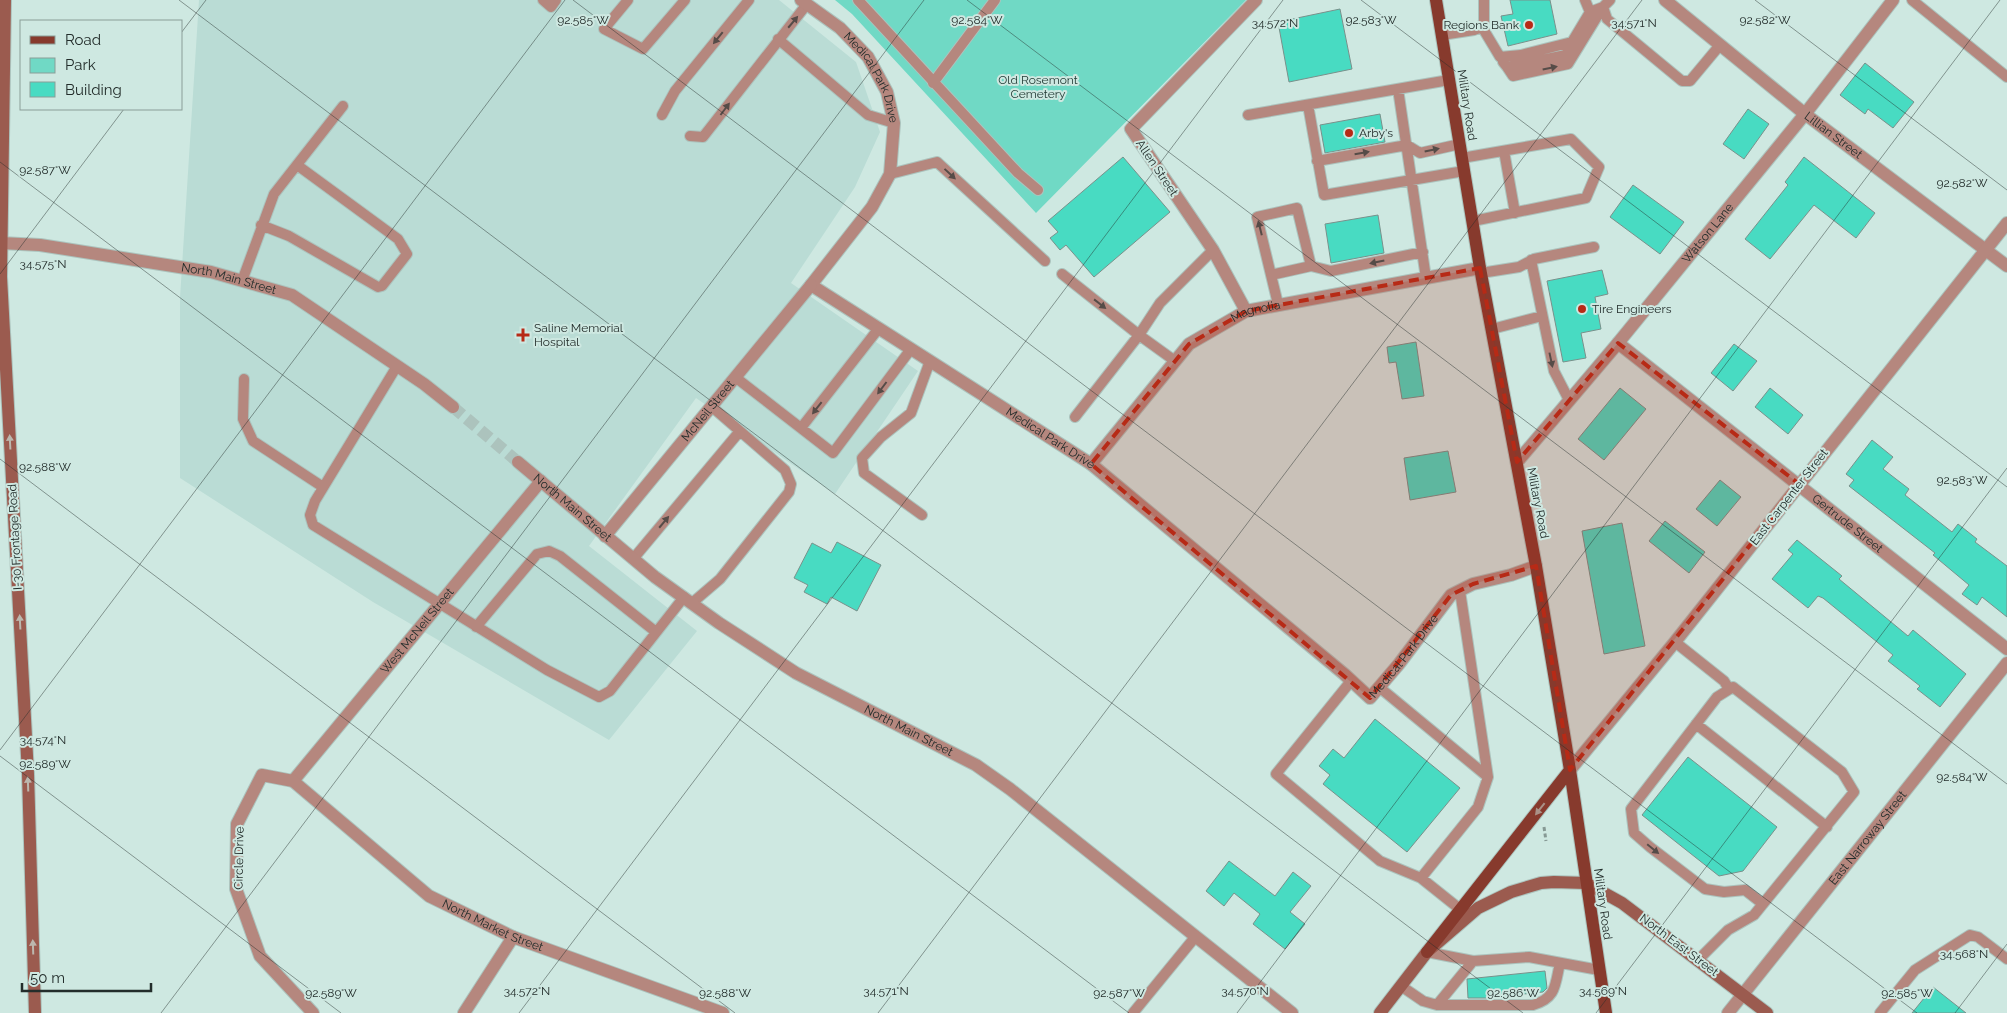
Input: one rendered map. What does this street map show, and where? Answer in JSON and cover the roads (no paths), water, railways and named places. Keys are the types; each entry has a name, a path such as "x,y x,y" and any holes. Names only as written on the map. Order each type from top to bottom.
{"main road":[{"name":"I-30 Frontage Road","path":"5,0 1,277 28,774 35,1013"},
{"name":"Military Road","path":"1436,0 1481,270 1536,566 1570,770 1606,1013"},
{"path":"1380,1013 1570,770"},
{"path":"1427,952 1478,908 1511,892 1541,883 1586,883"},
{"name":"North East Street","path":"1586,883 1622,903 1699,959 1767,1013"}],"street":[{"name":"Allen Street","path":"1246,311 1213,250 1131,128 1256,0"},
{"name":"Lillian Street","path":"1665,0 1805,114 2007,266"},
{"name":"Watson Lane","path":"1517,462 1618,343 1805,114 1893,0"},
{"name":"Medical Park Drive","path":"804,2 840,28 868,56 887,92 894,123 890,174 872,207 811,285 1091,464 1370,698 1451,595 1480,582 1511,575 1536,566"},
{"name":"East Carpenter Street","path":"1570,770 2007,223"},
{"name":"North Main Street","path":"1,243 40,245 211,272 292,295 424,384 453,407"},
{"name":"Magnolia","path":"1091,464 1188,344 1246,311 1426,278 1481,270"},
{"name":"McNeil Street","path":"605,536 811,285"},
{"name":"Gertrude Street","path":"1618,343 2007,649"},
{"name":"North Main Street","path":"518,462 633,559 688,600 796,674 976,765 1292,1013"},
{"name":"West McNeil Street","path":"293,781 541,481"},
{"name":"East Narroway Street","path":"1728,1013 2007,663"},
{"name":"Circle Drive","path":"293,781 262,775 237,824 236,889 260,956 314,1013"},
{"name":"North Market Street","path":"293,781 429,896 513,937 723,1013"},
{"path":"464,1013 513,937"}],"lane":[{"path":"543,0 551,7 556,0"},
{"path":"628,0 604,29 643,49 686,0"},
{"path":"662,115 674,91 749,0"},
{"path":"858,0 1018,173 1038,190"},
{"path":"933,83 995,0"},
{"path":"1482,27 1484,21 1484,0"},
{"path":"1585,0 1590,12"},
{"path":"1912,0 2007,77"},
{"path":"690,136 703,137 804,2"},
{"path":"1482,27 1513,76 1568,64 1607,4"},
{"path":"1507,67 1566,55 1590,12 1607,4"},
{"path":"1607,4 1608,19 1682,81 1690,81 1720,45"},
{"path":"1442,34 1474,30 1482,27"},
{"path":"1499,54 1574,38"},
{"path":"778,39 868,115 894,123"},
{"path":"1248,115 1449,80"},
{"path":"1398,89 1426,278"},
{"path":"1308,105 1324,195 1412,180 1504,151 1571,139 1599,167 1586,198 1473,221"},
{"path":"242,281 274,194 343,106"},
{"path":"1318,161 1406,145 1420,153 1460,144"},
{"path":"1504,151 1515,213"},
{"path":"890,174 937,162 1045,261"},
{"path":"261,225 288,236 378,287 382,286 407,254 398,239 297,165"},
{"path":"1278,304 1257,217 1297,208 1311,266"},
{"path":"1481,270 1519,267 1531,260 1594,247"},
{"path":"1075,417 1139,335 1160,303 1213,250"},
{"path":"1271,275 1311,266 1331,271 1423,252"},
{"path":"1531,260 1554,371 1569,400"},
{"path":"1062,274 1175,361"},
{"path":"1492,329 1542,316"},
{"path":"801,428 879,328"},
{"path":"735,377 833,453 911,349"},
{"path":"922,516 864,473 862,458 881,437 910,413 930,361"},
{"path":"397,366 315,500 310,515 313,525 547,670 599,697 610,691 656,632 688,600 720,579 789,492 791,484 785,470 711,406"},
{"path":"244,379 243,419 253,441 324,487"},
{"path":"633,559 740,431"},
{"path":"476,627 536,554 548,551 560,556 656,632"},
{"path":"1421,878 1478,807 1488,777 1460,591"},
{"path":"1674,642 1724,681 1729,689"},
{"path":"1351,681 1276,774 1380,861 1421,878 1461,910"},
{"path":"1699,959 1728,930 1754,915 1763,904 1826,827 1854,792 1842,772 1733,687 1717,697 1632,809 1634,833 1705,889 1724,892 1745,890 1763,904"},
{"path":"1379,688 1488,777"},
{"path":"1696,724 1826,827"},
{"path":"1880,1013 1915,970 1970,935 1978,937 2007,959"},
{"path":"1133,1013 1196,936"},
{"path":"1427,952 1474,961 1530,958 1599,970"},
{"path":"1437,1005 1474,961"},
{"path":"1539,1013 1545,1002 1553,994 1560,963"},
{"path":"1401,986 1423,1001 1437,1005 1533,1005 1545,1002"}],"tunnel":[{"path":"453,407 518,462"}],"place":[{"name":"Regions Bank","path":"1529,25"},
{"name":"Arby's","path":"1349,133"},
{"name":"Tire Engineers","path":"1582,309"},
{"name":"Saline Memorial Hospital","path":"523,335"}],"park label":[{"name":"Old Rosemont Cemetery","path":"1038,87"}]}
